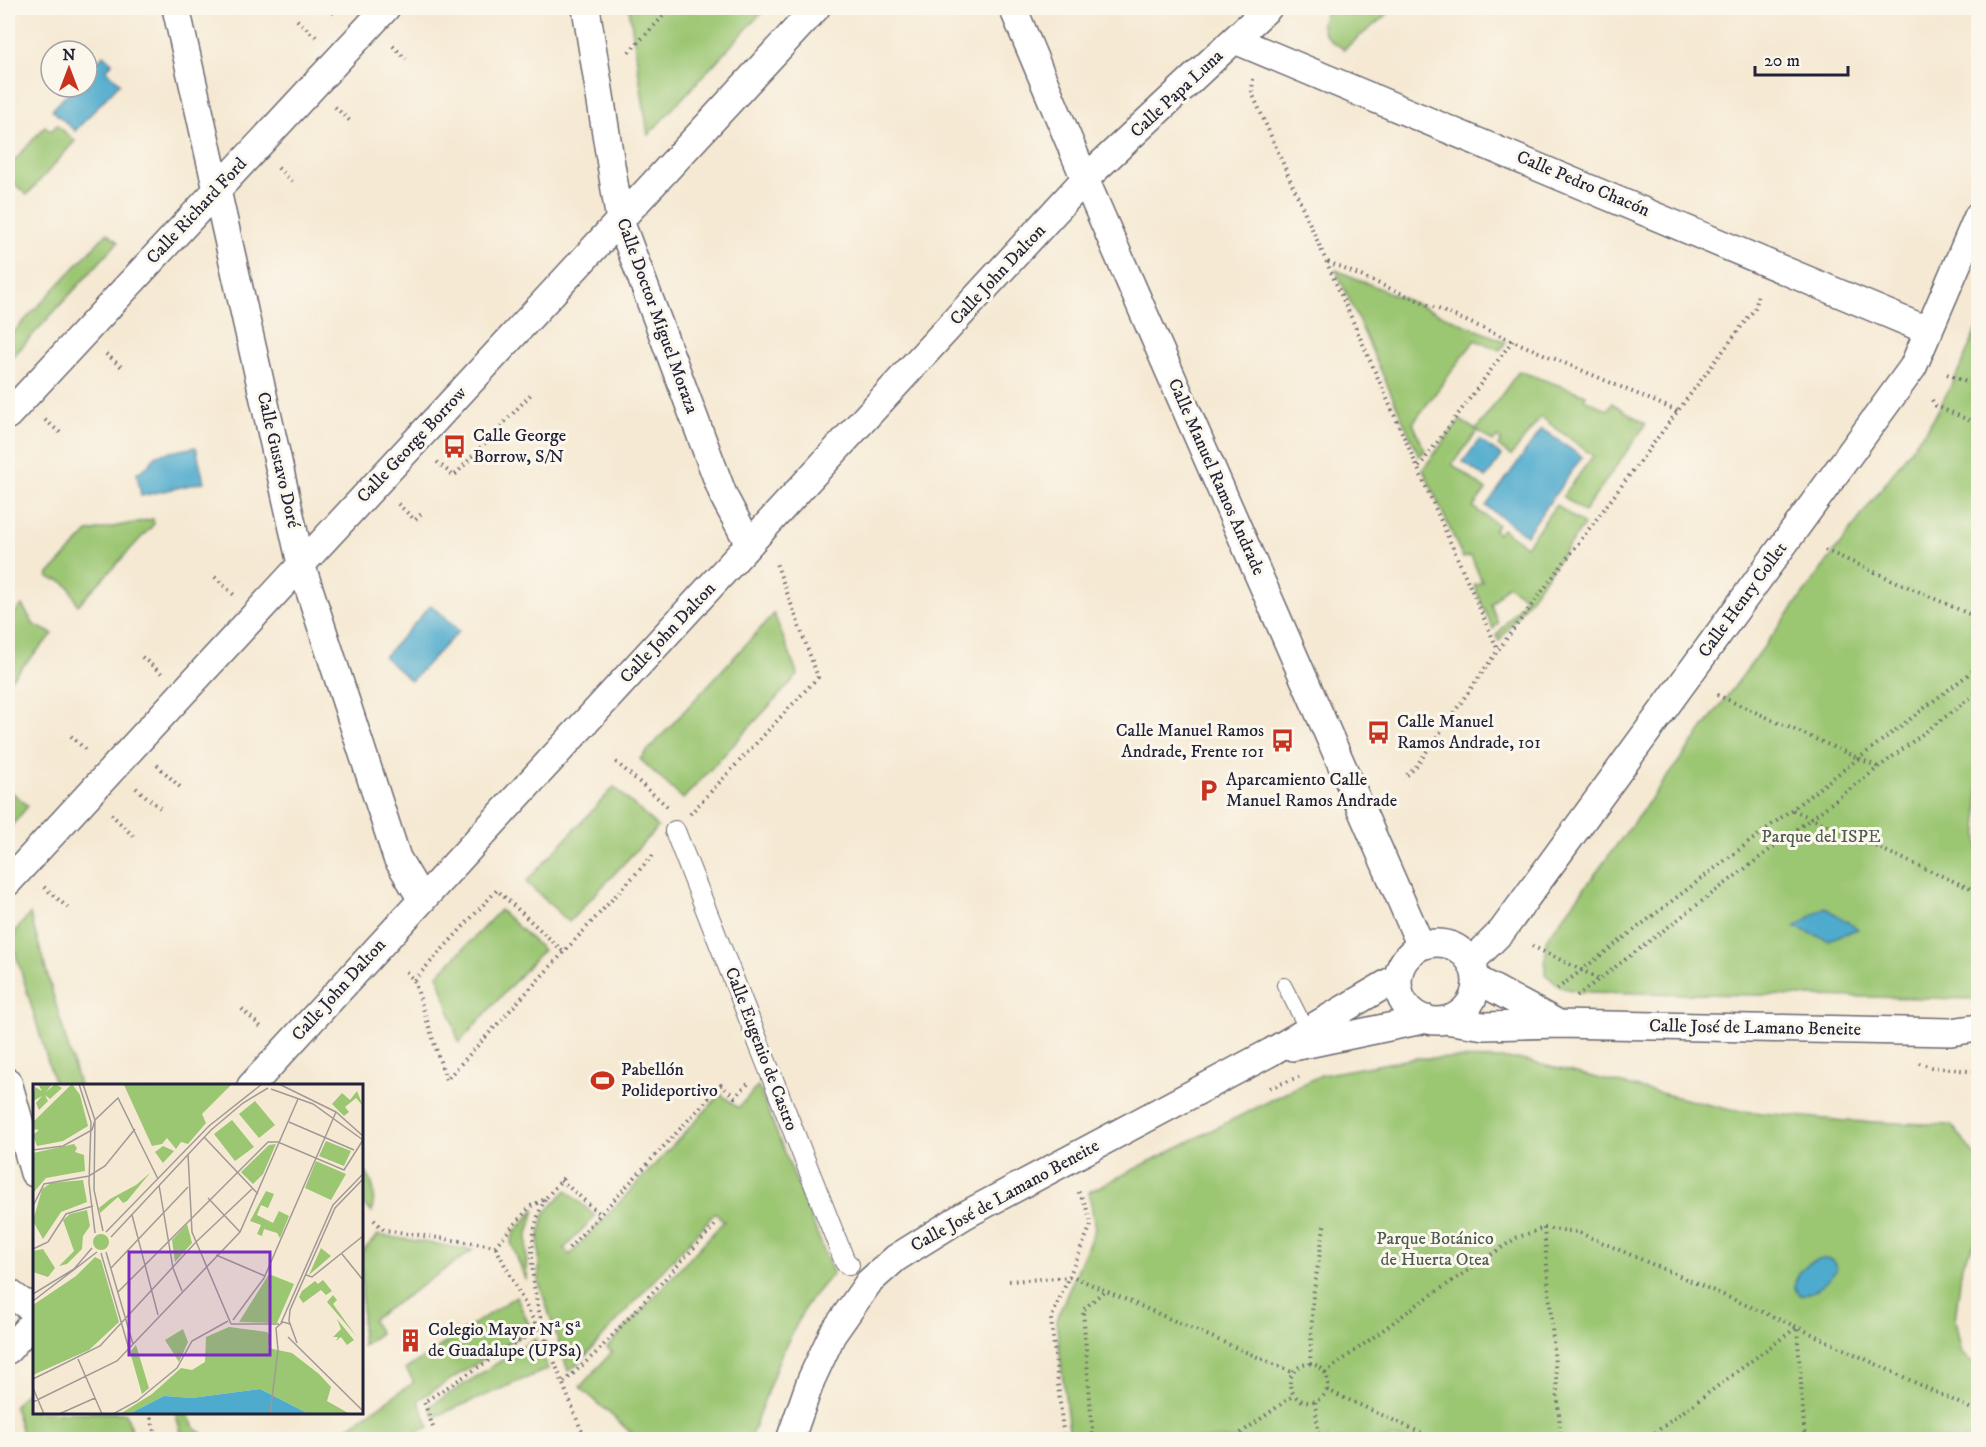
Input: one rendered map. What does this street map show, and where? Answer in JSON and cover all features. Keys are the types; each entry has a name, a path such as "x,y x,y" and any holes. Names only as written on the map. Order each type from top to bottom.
{"street":[{"name":"Calle Gustavo Doré","path":"176,8 301,564 397,858 421,898"},
{"name":"Calle Richard Ford","path":"8,415 386,8"},
{"name":"Calle Doctor Miguel Moraza","path":"586,8 620,221 724,497 749,544"},
{"name":"Calle George Borrow","path":"8,882 816,8"},
{"name":"Calle Manuel Ramos Andrade","path":"1013,8 1085,179 1422,946"},
{"name":"Calle Papa Luna","path":"1085,179 1268,8"},
{"name":"Calle Pedro Chacón","path":"1235,40 1929,331"},
{"name":"Calle John Dalton","path":"253,1084 421,898 1085,179"},
{"name":"Calle Henry Collet","path":"1474,970 1913,367 1978,216"},
{"name":"Calle Eugenio de Castro","path":"680,826 770,1072 845,1262 849,1265"},
{"path":"1435,943 1449,944 1461,951 1474,970 1475,993 1469,1005 1458,1015 1436,1020 1410,1011 1400,995 1398,976 1410,953 1422,946 1435,943"},
{"name":"Calle José de Lamano Beneite","path":"1474,970 1559,1024"},
{"name":"Calle José de Lamano Beneite","path":"790,1440 811,1380 832,1335 869,1282 896,1258 994,1198 1271,1052 1398,976"},
{"name":"Calle José de Lamano Beneite","path":"1271,1052 1436,1020 1484,1026 1559,1024 1951,1032 1978,1028"},
{"name":"Calle José de Lamano Beneite","path":"1951,1032 1978,1042"},
{"path":"8,1082 31,1151"},
{"path":"8,1292 23,1303 33,1305"},
{"path":"8,1350 33,1322"}],"lane":[{"path":"1284,985 1307,1030"}],"path":[{"path":"329,8 337,16"},
{"path":"629,52 671,8"},
{"path":"297,20 317,38"},
{"path":"393,46 406,59"},
{"path":"1253,78 1252,93 1498,650"},
{"path":"335,107 350,121"},
{"path":"278,168 294,183"},
{"path":"1328,262 1677,411"},
{"path":"1407,775 1415,768 1498,650 1756,307 1758,293"},
{"path":"1418,468 1513,340"},
{"path":"106,354 124,369"},
{"path":"1947,374 1978,387"},
{"path":"437,462 454,476 533,392"},
{"path":"1932,400 1936,406 1978,424"},
{"path":"45,420 63,435"},
{"path":"398,504 415,520 424,512"},
{"path":"1825,550 1978,618"},
{"name":"Calle John Dalton","path":"406,972 414,980 446,1080 818,677 776,563"},
{"path":"215,577 238,598"},
{"path":"142,657 164,676"},
{"path":"1551,994 1978,667"},
{"path":"1574,1001 1580,992 1598,978 1978,692"},
{"path":"1717,695 1879,767"},
{"path":"71,736 89,753"},
{"path":"616,762 680,826"},
{"path":"157,765 180,787"},
{"path":"136,788 160,808"},
{"path":"1793,810 1978,892"},
{"path":"111,814 134,837"},
{"path":"43,886 68,908"},
{"path":"414,980 497,890 564,953"},
{"path":"1532,946 1598,978"},
{"path":"242,1009 261,1027"},
{"path":"1915,1061 1931,1067 1978,1072"},
{"path":"569,1248 721,1085 735,1097 755,1076 770,1072"},
{"path":"1260,1092 1308,1073"},
{"path":"565,1176 545,1199 540,1209 534,1237 532,1288 553,1354 585,1440"},
{"path":"561,1180 601,1215"},
{"path":"1064,1440 1051,1319 1091,1225 1086,1206 1077,1188"},
{"path":"495,1246 531,1206 545,1199"},
{"path":"374,1220 384,1230 495,1246"},
{"path":"1310,1364 1313,1296 1325,1221"},
{"path":"564,1382 598,1351 717,1223"},
{"path":"1325,1372 1418,1304 1516,1238 1544,1228 1578,1232 1797,1328 1978,1412"},
{"path":"1544,1228 1561,1440"},
{"path":"495,1246 553,1354"},
{"path":"1010,1281 1074,1277 1294,1372"},
{"path":"1093,1440 1083,1310 1104,1291"},
{"path":"1645,1440 1797,1328"},
{"path":"1797,1328 1805,1440"},
{"path":"433,1427 424,1402 538,1329"},
{"path":"1310,1364 1318,1366 1325,1372 1328,1381 1327,1390 1315,1401 1304,1401 1294,1395 1290,1384 1294,1372 1301,1366 1310,1364"},
{"path":"1327,1390 1437,1440"},
{"path":"1231,1440 1294,1395"},
{"path":"1315,1401 1319,1440"},
{"path":"149,1414 158,1440"}],"green space":[{"path":"629,8 766,8 648,135"},
{"path":"1330,8 1343,8 1350,14 1357,8 1395,8 1344,49 1331,41 1324,32 1322,21"},
{"path":"57,125 75,141 27,195 8,178 8,168 45,126 51,131"},
{"path":"107,233 118,242 8,362 8,338"},
{"path":"1336,270 1506,342 1500,350 1475,340 1413,423 1425,451 1419,456"},
{"name":"Parque del ISPE","path":"1978,325 1978,999 1580,992 1560,987 1545,974 1546,940 1934,418 1961,366"},
{"path":"1519,371 1586,395 1584,399 1608,410 1612,403 1646,424 1584,512 1563,496 1593,456 1541,417 1511,456 1498,446 1501,440 1497,437 1493,442 1478,431 1452,464 1486,490 1473,507 1498,525 1494,530 1498,534 1502,529 1526,546 1556,505 1584,525 1499,641 1496,636 1526,598 1507,585 1491,605 1498,623 1493,629 1474,585 1482,582 1471,556 1463,558 1423,469 1460,420 1476,430"},
{"path":"153,519 154,524 78,605 65,583 47,576 88,532"},
{"path":"22,605 34,625 53,634 8,682 8,620"},
{"path":"774,614 798,675 683,799 640,759"},
{"path":"614,787 658,827 569,922 526,882"},
{"path":"8,789 28,806 8,830"},
{"path":"500,910 543,950 459,1043 438,975"},
{"path":"30,914 79,1084 55,1084 12,941 16,930"},
{"name":"Parque Botánico de Huerta Otea","path":"1416,1058 1518,1059 1731,1110 1846,1121 1952,1125 1978,1160 1978,1238 1962,1265 1955,1320 1962,1353 1978,1367 1978,1439 1070,1439 1056,1320 1095,1229 1089,1192 1321,1075"},
{"path":"758,1086 833,1273 807,1304 780,1357 750,1439 638,1439 580,1387 612,1352 607,1348 724,1221 715,1213 578,1364 568,1371 539,1283 539,1238 544,1214 566,1190 595,1216 564,1249 570,1255 721,1094 738,1108"},
{"path":"363,1170 372,1184 374,1200 372,1212 363,1204"},
{"path":"535,1209 527,1238 526,1281 511,1242 514,1233"},
{"path":"378,1235 473,1250 372,1320 380,1333 363,1345 363,1251"},
{"path":"516,1296 531,1329 418,1400 429,1427 401,1439 331,1439 414,1382 406,1369"},
{"path":"535,1339 548,1369 434,1417 430,1406"},
{"path":"33,1384 33,1414 126,1414 134,1439 24,1439 14,1406"},
{"path":"175,1414 188,1414 197,1430 213,1439 183,1439"}],"water":[{"path":"103,55 112,63 106,71 120,83 75,131 52,110 63,99 99,99 99,60"},
{"path":"1542,429 1582,457 1526,535 1486,506"},
{"path":"1479,440 1502,456 1486,478 1463,462"},
{"path":"196,447 204,482 141,496 137,473 149,465 156,455"},
{"path":"431,605 459,631 411,681 384,657"},
{"path":"1825,907 1858,929 1828,940 1795,927"},
{"path":"1823,1259 1832,1260 1837,1268 1834,1273 1822,1286 1800,1296 1794,1286 1800,1271 1812,1262"}],"place":[{"name":"Calle George Borrow, S/N","path":"455,446"},
{"name":"Calle Manuel Ramos Andrade, 101","path":"1379,732"},
{"name":"Calle Manuel Ramos Andrade, Frente 101","path":"1282,741"},
{"name":"Aparcamiento Calle Manuel Ramos Andrade","path":"1208,790"},
{"name":"Pabellón Polideportivo","path":"603,1080"},
{"name":"Colegio Mayor Nª Sª de Guadalupe (UPSa)","path":"410,1340"}]}
